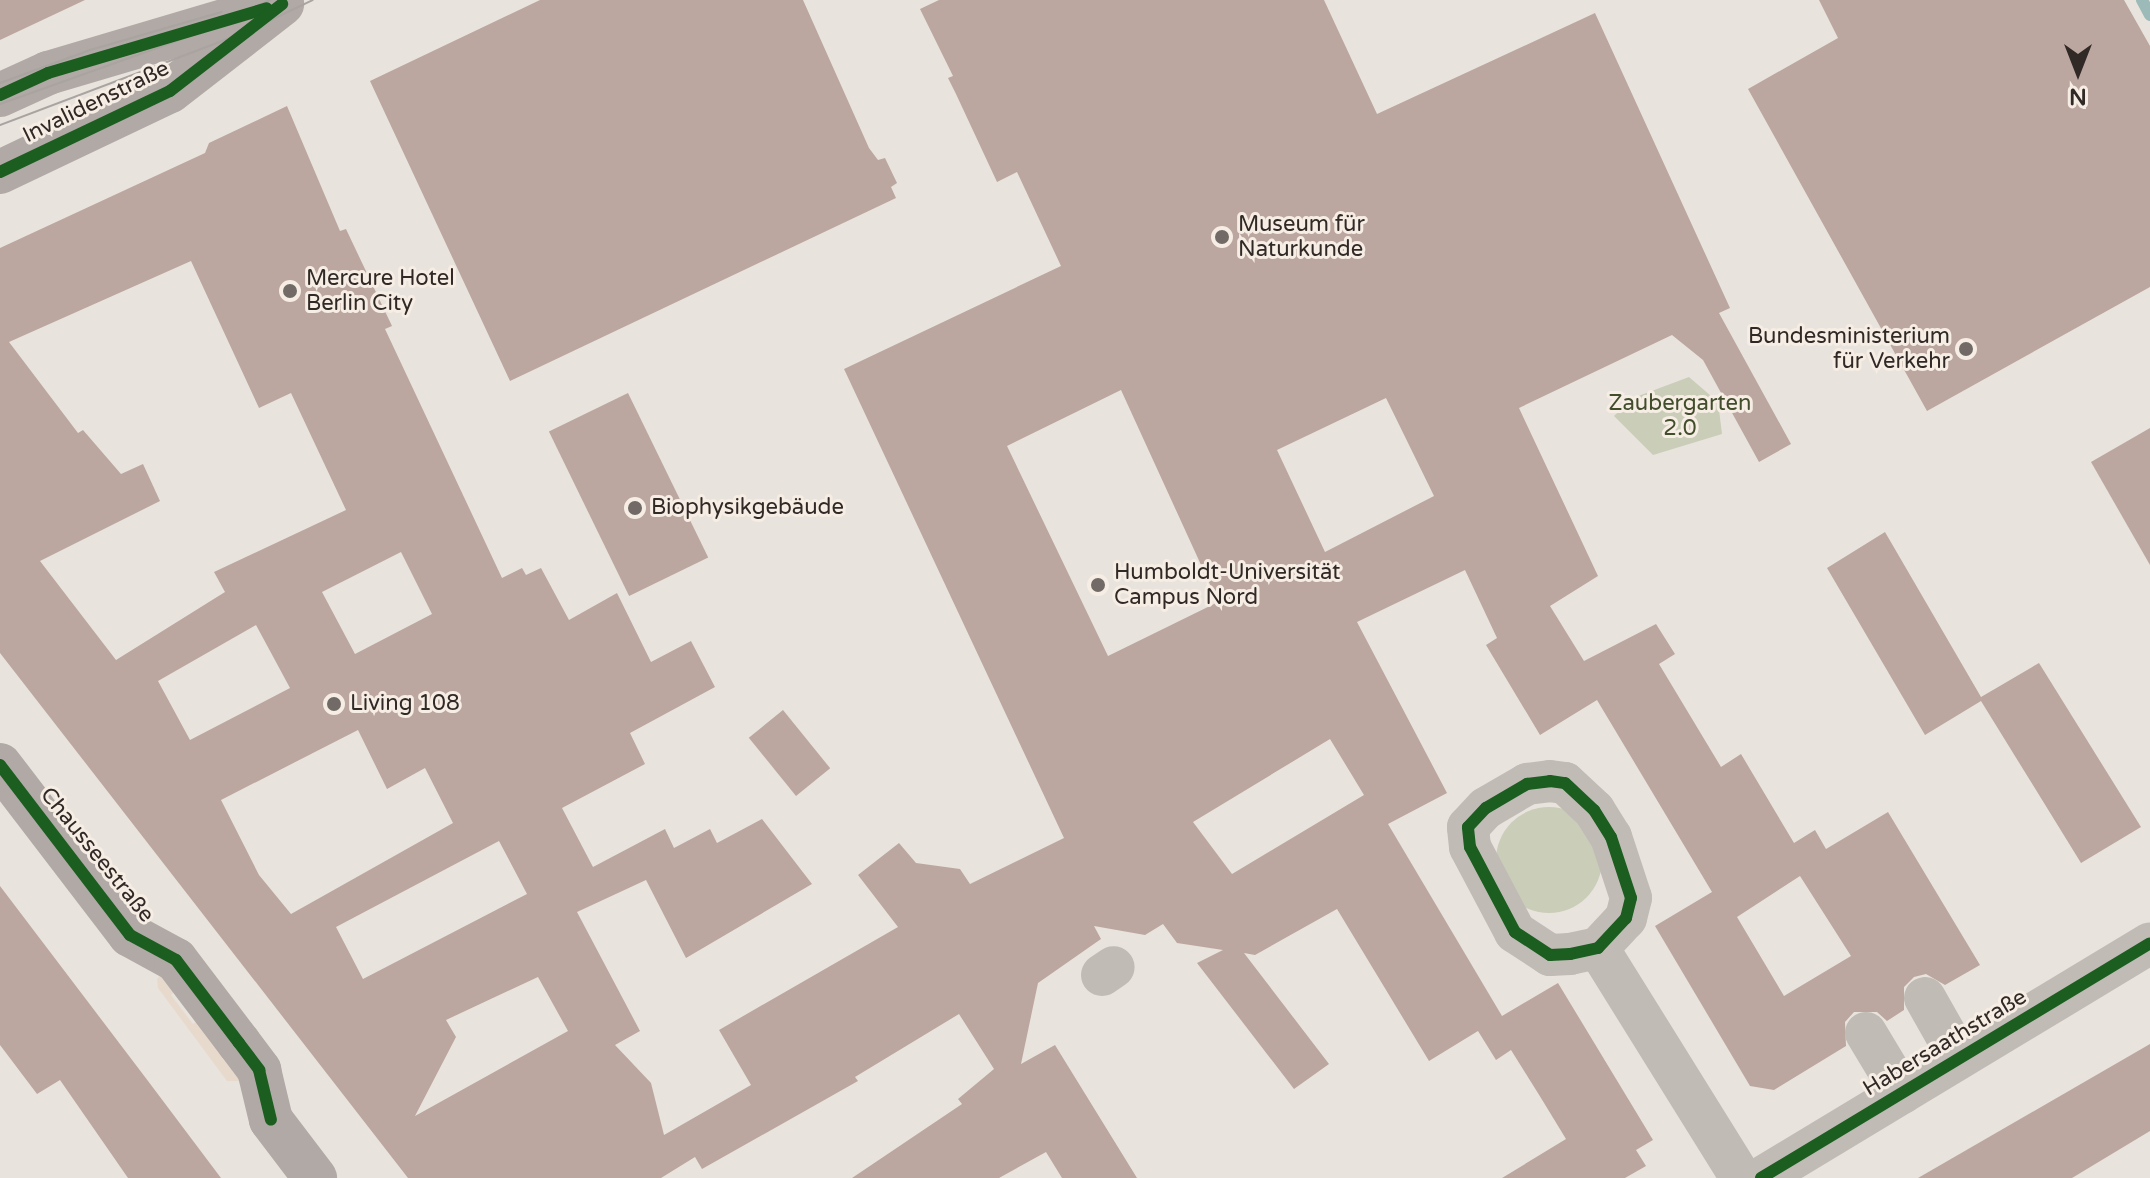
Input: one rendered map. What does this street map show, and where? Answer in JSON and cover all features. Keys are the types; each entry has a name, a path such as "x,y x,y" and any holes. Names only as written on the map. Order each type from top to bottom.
{"main road":[{"name":"Invalidenstraße","path":"0,95 48,73 285,2"},
{"name":"Invalidenstraße","path":"0,172 170,91 285,2"},
{"name":"Chausseestraße","path":"0,765 130,935 176,960 209,1003 259,1070 271,1120 315,1178"}],"street":[{"name":"Habersaathstraße","path":"1777,1174 1902,1093 2150,943"},
{"path":"1598,948 1741,1178"},
{"path":"1925,998 1959,1058"},
{"path":"1866,1033 1902,1093"}],"green space":[{"name":"Zaubergarten 2.0","path":"1689,377 1718,402 1722,434 1653,455 1614,416 1633,398"},
{"path":"1549,807 1569,811 1586,823 1598,840 1602,860 1598,880 1586,897 1569,909 1549,913 1529,909 1512,897 1500,880 1496,860 1500,840 1512,823 1529,811"}],"shaded area":[{"path":"165,970 178,973 249,1066 244,1081 227,1081 158,988 157,979","holes":["181,986 204,1016 193,1024 171,995"]}],"building":[{"path":"0,0 85,0 0,40"},
{"path":"540,0 803,0 869,148 878,160 885,158 897,183 891,187 896,198 510,381 370,81"},
{"path":"939,0 1324,0 1377,114 1595,13 1730,308 1719,313 1791,444 1759,462 1703,360 1672,335 1519,408 1598,576 1550,606 1584,661 1656,624 1675,654 1659,664 1721,767 1741,754 1794,843 1815,830 1826,849 1888,812 1980,965 1945,985 1926,974 1914,977 1904,987 1904,1010 1887,1021 1877,1012 1854,1012 1845,1022 1846,1046 1774,1090 1750,1086 1655,926 1712,892 1597,700 1540,735 1486,645 1497,638 1465,570 1357,622 1447,793 1388,824 1502,1016 1558,983 1653,1140 1636,1150 1646,1166 1625,1178 1502,1178 1566,1139 1541,1098 1511,1050 1496,1060 1478,1031 1429,1061 1337,909 1255,955 1244,953 1329,1064 1294,1089 1197,963 1223,950 1177,943 1163,924 1145,935 1094,926 1101,939 1038,983 1021,1064 1055,1045 1137,1178 1062,1178 1046,1152 999,1178 852,1178 962,1104 958,1099 994,1069 959,1014 855,1077 858,1081 702,1169 695,1157 661,1178 408,1178 0,653 0,248 205,153 209,143 287,106 340,231 346,229 392,326 385,329 502,578 522,568 526,575 541,568 569,620 617,593 651,662 691,641 715,687 630,733 645,764 562,808 593,867 665,829 674,848 710,829 717,843 762,819 812,884 686,958 646,880 577,912 640,1031 615,1045 651,1083 664,1135 751,1085 719,1030 898,927 858,875 899,843 916,863 960,869 970,884 1064,838 844,369 1061,266 1017,172 997,182 948,78 953,76 920,9","holes":["191,261 259,408 291,393 346,510 214,572 225,592 116,660 40,561 160,501 143,464 121,474 83,430 78,433 9,342","1121,390 1218,602 1108,656 1007,446","1386,398 1434,496 1325,552 1277,450","401,552 432,614 355,654 322,592","256,625 290,688 190,740 158,681","358,730 387,789 425,768 453,823 291,914 259,875 221,800","1330,739 1364,795 1232,874 1193,822","499,841 527,894 363,979 336,927","1800,876 1851,956 1784,996 1737,917","538,977 568,1031 415,1116 456,1037 446,1020"]},
{"path":"1819,0 2124,0 2150,46 2150,287 1927,411 1748,89 1838,38"},
{"name":"Biophysikgebäude","path":"628,393 708,557 629,596 549,432"},
{"path":"2150,428 2150,565 2091,462"},
{"path":"1885,532 1981,697 2039,663 2141,827 2081,863 1981,701 1925,735 1827,568"},
{"path":"783,710 830,768 796,796 749,738"},
{"path":"0,886 221,1178 128,1178 60,1080 37,1094 0,1045"},
{"path":"2150,1044 2150,1131 2072,1178 1918,1178"}],"waterway":[{"path":"2142,0 2150,15"}],"tram line":[{"path":"0,104 194,35 270,0"},
{"path":"0,125 244,33 313,0"},
{"path":"0,83 90,50 222,12"}],"cycle path":[{"path":"0,172 170,91 282,4"},
{"path":"0,95 48,73 267,8"},
{"path":"0,765 130,935 176,960 259,1070 271,1120"},
{"path":"1550,781 1565,783 1594,810 1611,837 1631,898 1626,918 1598,948 1570,954 1550,955 1515,932 1470,847 1468,827 1486,808 1527,784 1550,781"},
{"path":"1761,1178 2150,943"}],"place":[{"name":"Museum für Naturkunde","path":"1222,237"},
{"name":"Mercure Hotel Berlin City","path":"290,291"},
{"name":"Bundesministerium für Verkehr","path":"1966,349"},
{"name":"Biophysikgebäude","path":"635,508"},
{"name":"Humboldt-Universität Campus Nord","path":"1098,585"},
{"name":"Living 108","path":"334,704"}]}
